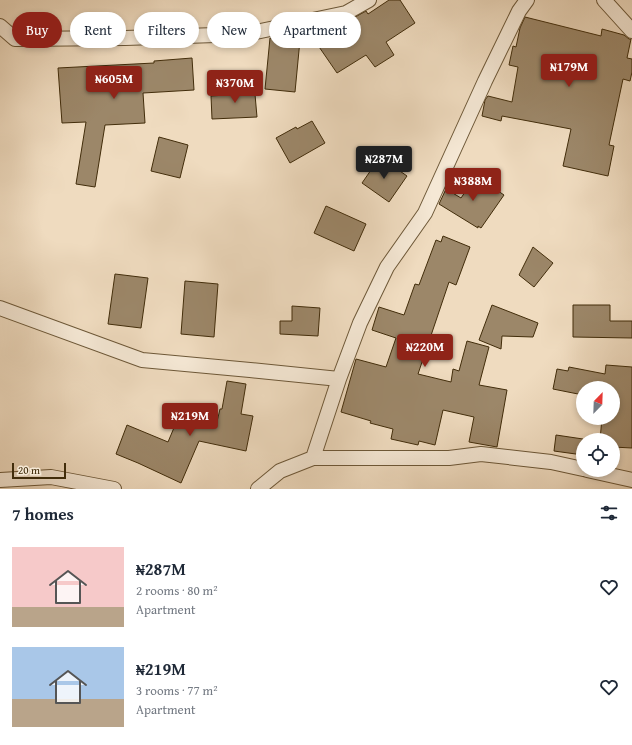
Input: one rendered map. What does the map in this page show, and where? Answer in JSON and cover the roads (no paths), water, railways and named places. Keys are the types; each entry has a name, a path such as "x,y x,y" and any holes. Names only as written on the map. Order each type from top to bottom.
{"street":[{"path":"0,26 15,39 125,38 246,34 346,13 370,0"},
{"path":"313,458 339,379 360,323 387,267 425,213 488,74 519,11 528,0"},
{"path":"604,0 632,31"},
{"path":"0,308 20,314 142,360 339,379"},
{"path":"258,489 280,471 313,458 449,458 481,454 551,462 576,467"},
{"path":"0,480 51,477 114,489"},
{"path":"618,477 632,480"}]}
